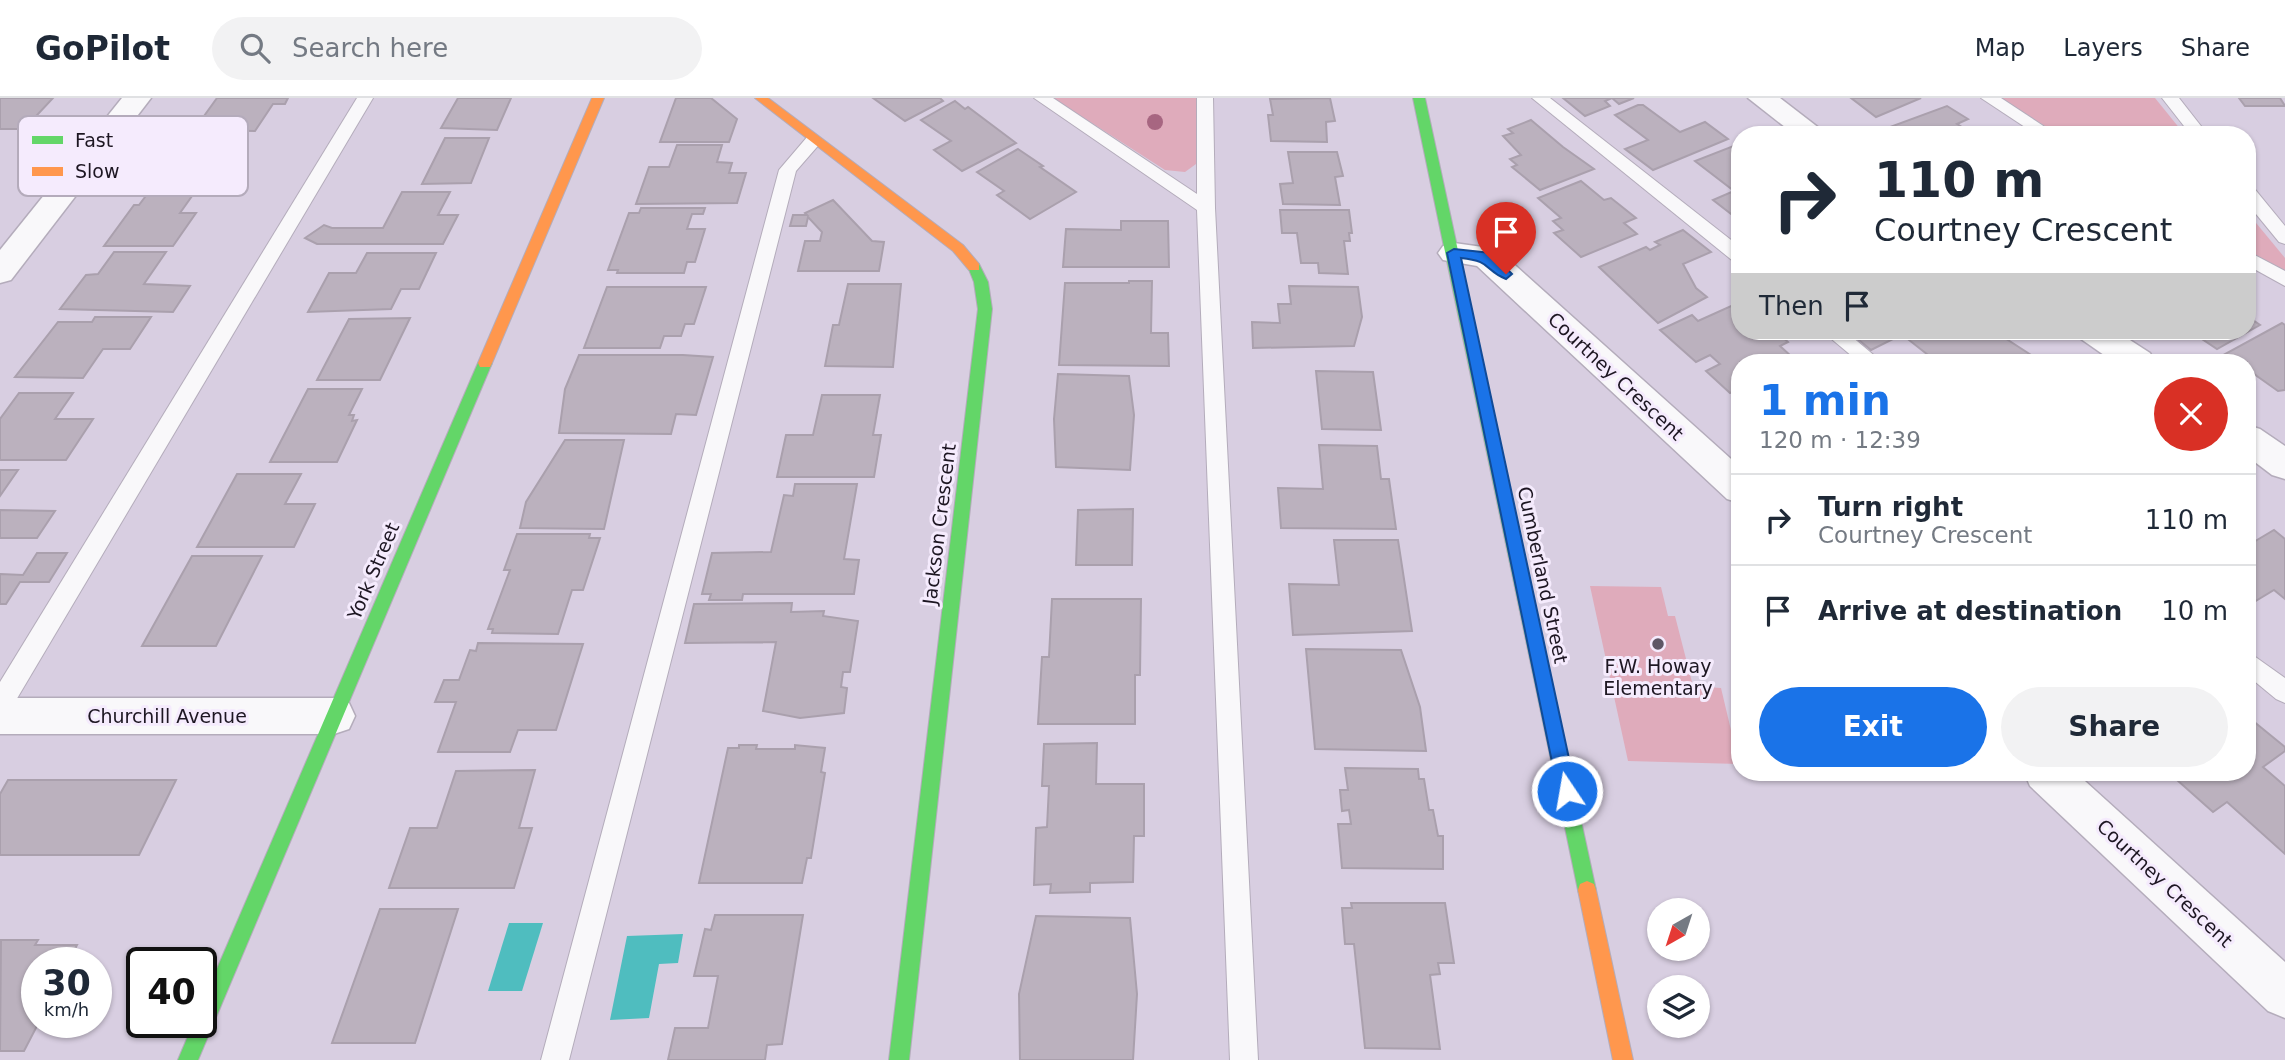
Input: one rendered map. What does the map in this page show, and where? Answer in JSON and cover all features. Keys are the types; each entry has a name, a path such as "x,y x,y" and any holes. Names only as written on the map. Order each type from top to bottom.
{"street":[{"path":"123,116 137,98"},
{"name":"York Street","path":"187,1060 598,98"},
{"name":"Jackson Crescent","path":"761,98 958,248 974,264 982,280 985,309 899,1060"},
{"name":"Cumberland Street","path":"1419,98 1623,1060"},
{"path":"1762,98 1801,126"},
{"path":"0,272 60,196"},
{"name":"Courtney Crescent","path":"1454,253 1486,256 1731,481"},
{"path":"2107,340 2127,354"},
{"path":"2256,444 2285,465"},
{"name":"Churchill Avenue","path":"4,719 334,716"},
{"name":"Courtney Crescent","path":"2055,781 2285,994"}],"lane":[{"path":"4,719 365,98"},
{"path":"1042,98 1206,208"},
{"path":"1205,98 1206,208 1244,1060"},
{"path":"1540,98 1731,250"},
{"path":"1989,98 2034,126"},
{"path":"2170,98 2193,126"},
{"path":"555,1060 788,170 814,140"},
{"path":"2256,202 2285,238"},
{"path":"2256,262 2285,280"},
{"path":"1844,340 1862,354"},
{"path":"2256,668 2285,692"}],"shaded area":[{"path":"1053,98 1196,98 1196,164 1185,172 1165,170"},
{"path":"2001,98 2155,98 2178,126 2045,126"},
{"path":"2256,223 2285,258 2285,278 2256,260"},
{"path":"1590,586 1661,587 1668,616 1675,616 1693,686 1721,688 1731,730 1731,764 1628,761"},
{"path":"509,923 543,923 522,991 488,991"},
{"path":"683,934 678,963 659,964 649,1018 610,1020 627,936"}],"building":[{"path":"0,98 53,98 36,116 18,116 18,129 0,129"},
{"path":"217,98 288,98 285,104 273,104 255,131 248,131 248,116 204,116"},
{"path":"458,98 511,98 497,130 441,128"},
{"path":"676,98 711,98 737,119 729,142 660,142"},
{"path":"873,98 940,98 943,101 905,121"},
{"path":"1330,98 1335,121 1326,122 1327,142 1271,141 1268,115 1273,115 1270,99"},
{"path":"1563,98 1612,98 1605,101 1610,106 1585,116"},
{"path":"1612,98 1634,98 1619,104"},
{"path":"1851,98 1921,98 1876,117"},
{"path":"2239,98 2280,98 2285,106 2245,106"},
{"path":"955,101 965,109 968,107 1016,143 962,171 934,150 951,141 921,120"},
{"path":"1643,105 1680,132 1705,122 1728,139 1653,170 1625,149 1648,140 1615,115"},
{"path":"1947,106 1968,119 1957,124 1960,126 1893,126"},
{"path":"1531,120 1594,169 1540,190 1512,167 1517,165 1510,159 1521,155 1503,136 1513,133 1508,129"},
{"path":"445,138 489,138 471,183 422,184"},
{"path":"677,145 722,145 717,162 732,163 729,173 746,173 737,203 636,204 649,167 669,167"},
{"path":"1731,147 1731,189 1695,161"},
{"path":"1018,149 1076,192 1030,219 997,195 1004,191 977,172"},
{"path":"1288,152 1337,152 1343,176 1335,177 1340,205 1283,204 1280,184 1293,183"},
{"path":"1581,181 1604,200 1611,198 1636,218 1624,223 1637,234 1581,257 1554,233 1563,230 1553,221 1561,218 1538,198"},
{"path":"402,192 450,192 438,215 458,215 443,244 317,244 305,238 324,225 332,228 383,228"},
{"path":"1731,192 1731,214 1713,200"},
{"path":"146,196 192,196 180,213 196,213 173,246 104,246 134,205 139,205"},
{"path":"833,200 872,241 884,242 879,271 798,271 805,241 820,241 822,232 808,217 806,226 790,226 793,215 807,215 805,213"},
{"path":"641,208 705,208 703,214 692,214 687,229 705,229 695,262 687,262 684,273 617,273 618,270 608,270 629,213 639,213"},
{"path":"1280,210 1349,210 1352,233 1349,233 1350,241 1344,241 1348,274 1319,273 1318,263 1301,263 1297,233 1282,233"},
{"path":"1121,221 1168,221 1169,267 1063,267 1066,229 1121,230"},
{"path":"1683,230 1711,252 1683,264 1696,288 1707,297 1658,323 1599,267 1646,247 1650,250 1660,245 1655,242"},
{"path":"114,252 166,252 144,284 190,286 173,312 60,309 86,275 98,274"},
{"path":"367,253 436,253 419,289 401,289 391,309 308,312 329,273 356,273"},
{"path":"1152,281 1151,333 1168,333 1169,366 1059,365 1065,283"},
{"path":"848,284 901,284 893,367 825,366 833,325 839,325"},
{"path":"1289,286 1358,287 1362,317 1354,346 1253,348 1252,322 1280,323 1278,304 1291,304"},
{"path":"607,287 706,287 694,324 685,324 681,336 664,336 660,348 584,348"},
{"path":"1731,306 1731,340 1786,340 1788,342 1780,346 1789,354 1731,354 1730,393 1706,371 1720,364 1710,355 1696,362 1660,330 1692,315 1698,321"},
{"path":"95,317 151,317 130,349 103,349 83,378 15,377 58,322 92,322"},
{"path":"410,318 380,380 317,380 349,319"},
{"path":"2282,323 2285,325 2285,390 2278,391 2256,375 2256,354 2225,354 2251,340 2256,340 2256,337"},
{"path":"1859,340 1891,340 1871,350"},
{"path":"1909,340 2008,340 2030,354 1927,354"},
{"path":"2204,340 2233,340 2217,349"},
{"path":"579,355 713,357 696,415 676,414 671,434 559,433 565,389"},
{"path":"1316,371 1373,372 1381,430 1322,429"},
{"path":"1058,374 1129,376 1134,415 1130,470 1056,467 1054,419"},
{"path":"308,389 362,389 349,415 354,415 352,421 357,420 337,462 270,462"},
{"path":"19,393 73,393 55,419 93,419 66,460 0,460 0,419"},
{"path":"822,395 880,395 873,435 881,435 874,477 777,477 786,435 813,435"},
{"path":"565,440 624,440 604,529 520,528 526,502"},
{"path":"1319,445 1377,446 1381,479 1389,479 1396,529 1281,528 1278,488 1323,489"},
{"path":"0,470 18,470 0,496"},
{"path":"237,474 301,474 285,504 315,504 294,547 197,547"},
{"path":"795,484 857,484 844,559 859,560 854,594 743,594 742,600 709,600 711,594 702,594 712,553 771,552 784,495 793,496"},
{"path":"1133,509 1132,565 1076,565 1078,510"},
{"path":"0,510 55,511 37,538 0,538"},
{"path":"2274,530 2285,539 2285,599 2274,590 2256,601 2256,541"},
{"path":"517,534 590,534 589,538 600,538 583,590 572,590 558,634 492,633 493,629 488,629 510,570 504,570"},
{"path":"1334,540 1398,540 1412,631 1293,635 1289,584 1339,585"},
{"path":"37,553 67,553 49,582 20,582 6,604 0,604 0,574 23,575"},
{"path":"192,556 262,556 216,646 142,646"},
{"path":"1052,599 1141,599 1140,675 1135,675 1135,724 1038,724 1042,657 1049,657"},
{"path":"792,603 791,612 824,611 823,616 858,621 850,672 843,672 841,687 847,688 844,713 800,718 763,711 776,642 685,643 694,604"},
{"path":"478,643 583,644 556,730 518,730 510,752 438,752 456,702 435,702 444,680 459,680 470,650 476,651"},
{"path":"1306,649 1401,650 1420,707 1426,751 1315,749"},
{"path":"2256,723 2285,747 2285,751 2263,767 2285,786 2285,854 2227,802 2213,812 2178,781 2256,781"},
{"path":"1097,743 1096,784 1144,784 1144,836 1134,836 1133,882 1090,883 1090,892 1050,893 1051,884 1034,885 1036,828 1047,827 1049,786 1042,786 1044,744"},
{"path":"739,745 757,745 756,749 795,749 795,745 825,748 821,772 825,773 811,858 807,858 802,883 699,883 728,748 739,748"},
{"path":"1345,768 1418,769 1419,779 1424,779 1429,810 1433,810 1438,836 1443,836 1443,869 1342,868 1338,824 1351,824 1349,810 1342,811 1340,790 1348,790"},
{"path":"535,770 519,828 532,828 514,888 389,888 410,828 437,828 456,771"},
{"path":"8,780 176,780 139,855 0,855 0,794"},
{"path":"1351,903 1445,903 1454,963 1438,963 1440,974 1430,975 1440,1049 1365,1048 1354,944 1345,944 1342,908 1352,908"},
{"path":"380,909 458,909 415,1043 332,1043"},
{"path":"715,915 803,915 782,1044 767,1045 765,1060 668,1060 675,1028 708,1028 718,976 694,976 705,929 711,930"},
{"path":"1036,916 1130,918 1137,994 1133,1060 1020,1060 1019,994"},
{"path":"1,940 38,940 35,945 77,945 21,947 21,1038 31,1038 24,1051 0,1051"}],"traffic: fast":[{"path":"1419,98 1587,890"},
{"path":"899,1060 985,309 981,282 974,267"},
{"path":"188,1060 485,363"}],"traffic: slow":[{"path":"485,363 598,98"},
{"path":"761,98 958,248 974,267"},
{"path":"1587,890 1623,1060"}],"place":[{"name":"F.W. Howay Elementary","path":"1658,644"}],"route":[{"path":"1506,274 1486,256 1454,253 1567,791"}]}
